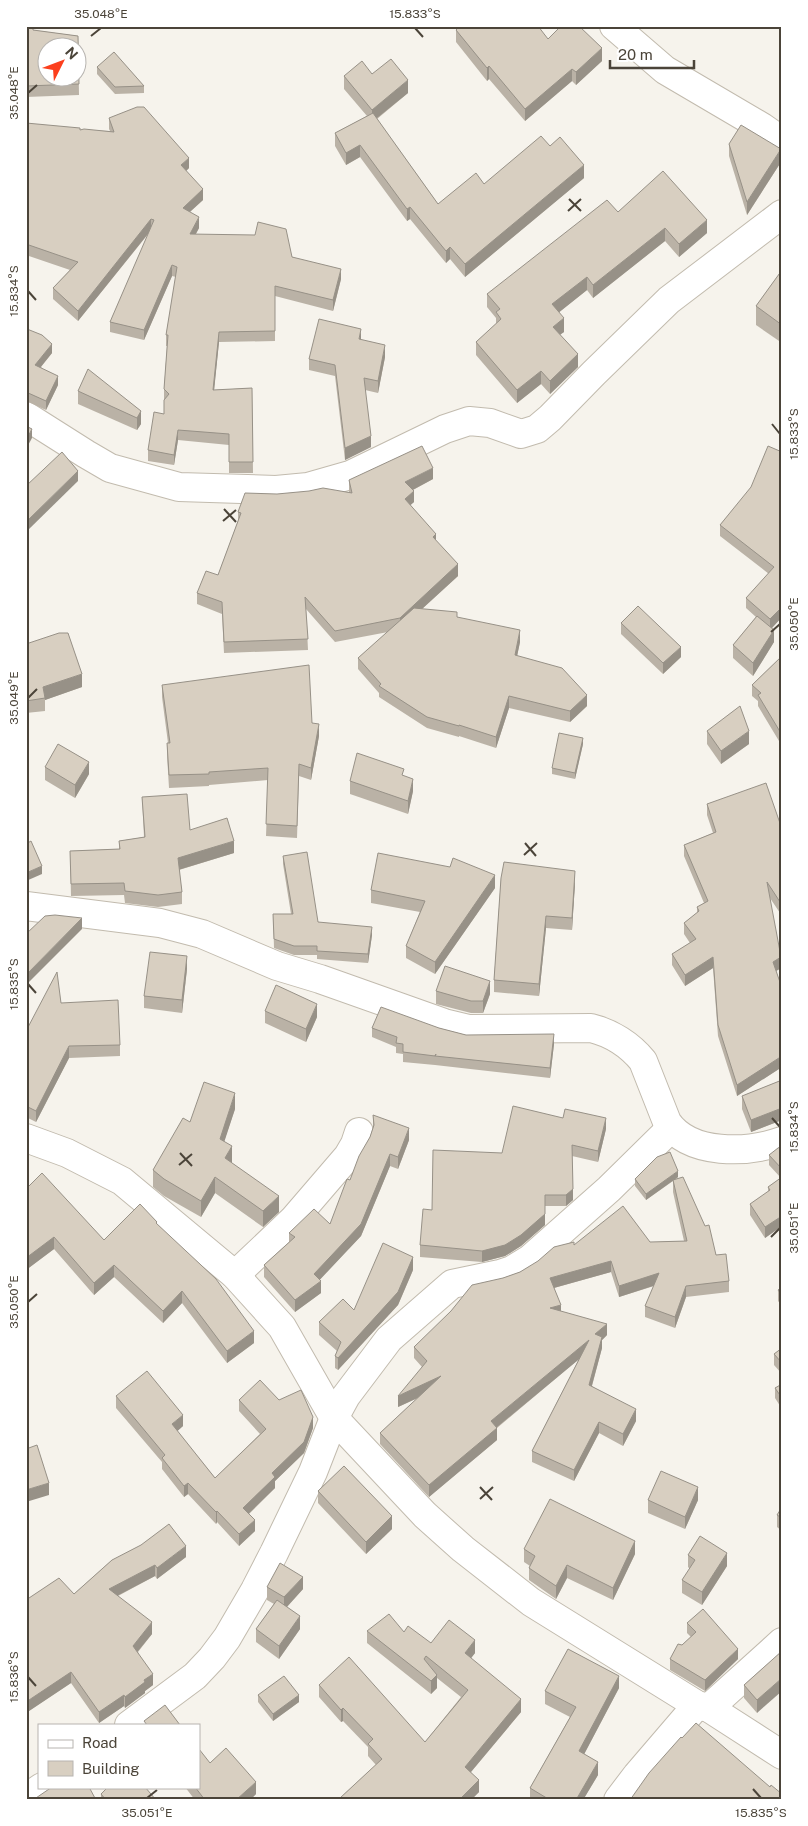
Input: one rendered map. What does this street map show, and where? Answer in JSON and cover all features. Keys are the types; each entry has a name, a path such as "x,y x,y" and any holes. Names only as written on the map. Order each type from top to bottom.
{"street":[{"path":"614,26 664,70 762,127 782,141"},
{"path":"26,416 110,468 179,487 276,490 308,487 350,475 446,429 469,421 490,423 522,434 537,429 550,418 669,300 782,214"},
{"path":"26,906 160,923 202,934 277,966 320,979 444,1023 469,1029 591,1028 599,1030 632,1048 643,1061 667,1122 671,1128 687,1140 711,1148 742,1150 782,1141"},
{"path":"130,1724 194,1676 212,1658 227,1638 274,1553 313,1472 334,1418 346,1396 389,1339 452,1284 512,1270 530,1258 609,1189 671,1128"},
{"path":"235,1275 292,1220 348,1156 359,1132"},
{"path":"26,1138 67,1153 122,1180 235,1275 282,1327 334,1418 425,1515 463,1549 531,1602 782,1755"},
{"path":"618,1800 637,1775 703,1707 782,1642"},
{"path":"26,1798 41,1788"}],"building":[{"path":"26,26 33,26 33,30 78,36 78,38 38,38 38,86 26,86"},
{"path":"460,26 538,26 548,39 561,26 579,26 602,48 576,72 572,69 525,109 489,66 487,68 456,30"},
{"path":"114,52 144,86 115,87 97,67"},
{"path":"391,59 408,80 372,110 344,76 362,61 372,74"},
{"path":"137,107 144,107 189,158 181,165 203,189 183,208 199,217 190,234 255,235 258,222 286,229 292,257 341,269 333,300 275,286 275,331 219,332 213,390 252,388 253,462 229,462 229,434 178,430 174,455 148,450 154,412 164,414 164,400 169,394 164,389 168,335 166,335 177,267 172,265 144,330 110,322 154,220 151,219 78,311 53,288 78,262 26,244 26,123 114,132 109,118"},
{"path":"373,113 438,204 476,173 484,184 541,136 550,146 560,137 584,165 465,264 450,247 446,251 410,207 407,209 360,145 346,153 335,133"},
{"path":"741,125 781,149 747,202 729,144"},
{"path":"663,171 707,220 679,244 665,228 593,285 587,277 552,304 564,318 553,327 578,354 550,381 541,371 517,390 476,342 501,319 496,312 500,309 487,294 607,200 618,212"},
{"path":"782,270 782,325 756,306"},
{"path":"319,319 361,329 359,339 385,345 378,381 364,378 371,436 345,448 335,365 309,359"},
{"path":"27,329 42,335 52,344 35,365 58,376 46,401 26,392"},
{"path":"88,369 141,411 137,418 78,391"},
{"path":"26,426 32,429 26,440"},
{"path":"422,446 433,468 405,482 414,491 405,499 436,534 433,537 458,564 400,618 335,631 305,597 308,639 224,642 222,602 197,593 206,571 218,575 241,513 238,512 245,493 277,494 323,488 352,493 349,480"},
{"path":"768,446 782,452 782,607 770,619 746,598 774,567 720,525 751,487"},
{"path":"62,452 78,471 26,522 26,486"},
{"path":"638,606 681,647 663,663 621,623"},
{"path":"414,608 457,612 457,617 520,630 515,655 562,668 587,695 570,711 509,696 496,737 427,717 379,686 381,684 358,658"},
{"path":"757,616 774,630 753,663 733,645"},
{"path":"59,633 68,633 82,674 43,687 45,698 26,701 26,644"},
{"path":"782,656 782,735 758,695 761,693 752,685"},
{"path":"309,665 312,723 319,724 311,768 299,764 297,826 266,824 268,768 209,772 209,774 169,775 167,743 170,743 162,685"},
{"path":"740,706 749,731 721,751 707,731"},
{"path":"559,733 583,738 575,773 552,768"},
{"path":"58,744 89,762 75,785 45,767"},
{"path":"357,753 404,769 402,775 413,779 408,801 350,781"},
{"path":"766,783 782,829 782,905 767,882 781,957 773,962 782,988 782,1056 737,1085 718,1025 713,957 685,975 672,954 696,939 684,923 699,911 697,907 708,901 684,845 716,832 707,804"},
{"path":"187,794 190,830 227,818 234,841 178,858 182,892 158,895 125,891 124,883 71,884 70,851 120,849 119,841 145,837 142,797"},
{"path":"31,841 42,866 26,873 26,844"},
{"path":"307,852 318,922 372,927 368,954 317,951 317,946 294,946 274,939 273,914 293,914 283,856"},
{"path":"378,853 450,867 453,858 495,875 435,962 406,946 425,901 371,890"},
{"path":"504,862 575,871 572,918 546,916 539,984 494,980 501,878"},
{"path":"55,915 82,918 26,975 26,934 45,916"},
{"path":"150,952 187,956 182,1000 144,996"},
{"path":"445,966 490,981 483,1001 471,1001 436,991"},
{"path":"57,972 61,1003 118,1000 120,1045 69,1046 36,1111 26,1106 26,1031"},
{"path":"276,985 317,1004 306,1029 265,1011"},
{"path":"381,1007 439,1028 466,1035 554,1034 550,1068 403,1052 403,1044 396,1043 397,1037 372,1028"},
{"path":"782,1080 782,1108 751,1120 742,1096"},
{"path":"204,1082 235,1093 220,1139 232,1146 225,1158 279,1196 263,1211 215,1177 201,1201 164,1179 153,1170 183,1118 190,1122"},
{"path":"513,1106 563,1118 565,1109 606,1118 598,1151 572,1145 573,1189 566,1195 545,1195 545,1214 521,1235 505,1245 482,1251 420,1245 423,1209 432,1210 433,1150 502,1153"},
{"path":"373,1115 409,1128 398,1157 390,1154 361,1224 314,1274 321,1281 295,1300 264,1265 295,1237 289,1233 314,1209 330,1224 347,1179 350,1180 359,1156 370,1137 374,1125"},
{"path":"782,1146 782,1169 769,1155"},
{"path":"670,1152 678,1171 646,1194 635,1179 657,1157"},
{"path":"42,1173 104,1240 140,1204 156,1223 216,1279 254,1331 227,1351 182,1291 163,1311 114,1265 94,1283 54,1237 26,1258 26,1189"},
{"path":"683,1177 705,1226 709,1225 716,1255 726,1254 729,1281 686,1286 675,1317 645,1306 659,1273 619,1286 611,1261 550,1278 561,1305 550,1308 607,1324 595,1334 602,1337 589,1385 636,1409 623,1434 599,1422 574,1470 532,1451 589,1340 491,1421 497,1428 429,1485 380,1433 441,1376 398,1396 427,1361 414,1347 451,1311 472,1285 520,1272 538,1261 554,1247 574,1242 574,1245 623,1206 650,1242 687,1241 673,1180"},
{"path":"782,1177 782,1216 765,1227 750,1204 770,1190 768,1187"},
{"path":"383,1243 413,1257 398,1292 338,1358 335,1356 341,1342 319,1322 343,1299 354,1310"},
{"path":"782,1287 782,1295 778,1290"},
{"path":"782,1348 782,1363 774,1354"},
{"path":"147,1371 183,1415 172,1424 215,1478 266,1429 239,1400 260,1380 279,1400 301,1390 313,1417 304,1442 272,1473 275,1477 243,1508 255,1520 239,1534 188,1483 184,1486 162,1458 165,1455 116,1396"},
{"path":"782,1384 782,1398 775,1388"},
{"path":"37,1445 49,1483 26,1490 26,1449"},
{"path":"344,1466 392,1516 366,1542 318,1491"},
{"path":"661,1471 698,1487 685,1517 648,1500"},
{"path":"550,1499 635,1541 613,1588 567,1565 556,1586 529,1568 535,1556 524,1549"},
{"path":"782,1507 782,1518 777,1515"},
{"path":"169,1524 186,1546 157,1568 155,1565 109,1589 152,1622 133,1646 153,1674 125,1697 124,1695 99,1712 71,1672 26,1702 26,1600 59,1578 74,1594 112,1560 141,1545"},
{"path":"700,1536 727,1553 702,1592 682,1580 695,1560 688,1555"},
{"path":"280,1563 303,1577 284,1597 267,1587"},
{"path":"277,1600 300,1616 279,1646 256,1629"},
{"path":"703,1609 738,1649 705,1680 670,1659 678,1644 682,1645 696,1632 687,1623"},
{"path":"389,1614 404,1632 408,1626 431,1643 449,1620 475,1640 465,1653 521,1699 465,1767 479,1780 459,1800 342,1800 340,1798 382,1759 368,1744 373,1739 343,1708 341,1710 319,1685 349,1657 425,1742 468,1690 426,1656 424,1659 437,1675 431,1681 367,1631"},
{"path":"568,1649 619,1676 579,1751 598,1762 576,1800 550,1800 530,1788 576,1707 545,1691"},
{"path":"782,1651 782,1678 757,1700 744,1685"},
{"path":"284,1676 299,1695 273,1714 258,1695"},
{"path":"165,1705 179,1724 146,1724 144,1721"},
{"path":"696,1723 770,1787 771,1785 782,1794 782,1800 630,1800 649,1773"},
{"path":"226,1748 256,1782 236,1800 205,1800 196,1788 200,1788 200,1750 210,1763"},
{"path":"51,1788 90,1788 96,1800 33,1800"},
{"path":"107,1788 146,1788 156,1800 106,1800 101,1794"}]}
